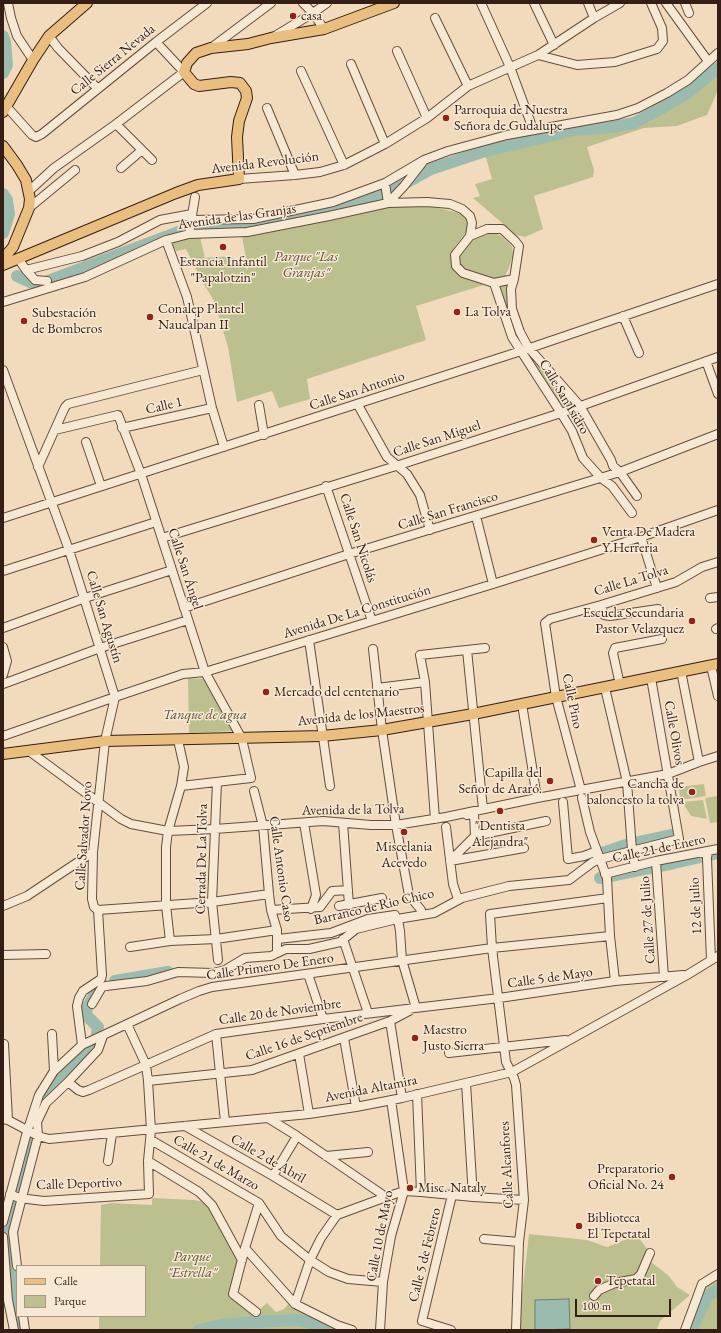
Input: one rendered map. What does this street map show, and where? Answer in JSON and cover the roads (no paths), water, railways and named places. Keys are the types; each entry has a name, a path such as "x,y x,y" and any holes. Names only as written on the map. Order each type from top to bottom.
{"main road":[{"path":"4,109 49,36 87,3"},
{"path":"239,179 238,121 247,98 246,91 240,83 231,82 199,86 194,84 184,72 187,62 196,54 211,48 248,44 271,38 324,29 394,3"},
{"path":"3,146 18,165 26,180 29,191 29,208 13,247 3,259"},
{"name":"Avenida Revolución","path":"3,265 176,193 198,185 239,179"},
{"path":"13,247 18,258"},
{"name":"Avenida de los Maestros","path":"3,754 105,741 322,736 382,730 427,723 556,698 715,665"}],"street":[{"path":"8,3 17,36 33,60"},
{"name":"Calle Sierra Nevada","path":"4,109 32,135 36,137 42,134 207,3"},
{"path":"211,48 271,3"},
{"path":"303,3 313,13 324,29"},
{"path":"271,38 327,3"},
{"path":"481,3 510,67 533,129"},
{"path":"534,3 554,45"},
{"path":"588,3 594,18"},
{"name":"Avenida Revolución","path":"239,179 320,172 344,165 385,144 428,118 468,86 538,55 594,18 620,3"},
{"path":"538,55 577,65 615,62 657,49 663,41 662,28 651,3"},
{"path":"666,3 708,61"},
{"path":"685,3 689,12"},
{"path":"435,18 468,86"},
{"path":"49,36 58,48 98,89"},
{"path":"29,191 54,168 116,124 184,72 156,42"},
{"path":"398,51 428,118"},
{"name":"Avenida de las Granjas","path":"3,302 85,277 166,240 190,226 253,219 333,202 385,183 424,160 456,149 533,129 617,115 638,108 688,80 718,53"},
{"path":"351,64 385,144"},
{"path":"302,71 344,165"},
{"path":"267,108 295,175"},
{"path":"116,124 152,160"},
{"path":"121,168 142,150"},
{"path":"385,183 387,197 404,186 424,160"},
{"path":"29,208 75,170"},
{"path":"26,270 82,256 118,242 160,220 190,226 195,197"},
{"name":"Avenida de las Granjas","path":"190,226 247,232 330,216 387,197 450,204 462,208 470,216 472,223 470,236"},
{"path":"330,216 333,202"},
{"path":"487,229 502,230 519,246 514,280 494,283 463,273 456,266 456,255 470,236 487,229"},
{"path":"166,240 187,297 212,408 224,447"},
{"path":"18,258 35,280 47,281"},
{"name":"Calle San Isidro","path":"514,280 511,289 512,309 520,332 530,348 580,406 612,460 613,466 620,472 637,496"},
{"name":"Calle San Isidro","path":"494,283 512,336 572,431 583,458 601,478 612,486 632,514"},
{"name":"Calle San Antonio","path":"3,518 358,405 718,284"},
{"path":"623,316 639,353"},
{"name":"Calle San Miguel","path":"162,538 326,486 396,466 561,413 718,357"},
{"path":"706,361 718,394"},
{"name":"Calle San Agustín","path":"3,370 69,550 115,697 105,741"},
{"path":"38,468 65,407 68,404 203,370"},
{"path":"259,405 264,435"},
{"path":"358,405 387,457 407,474 420,495 430,530"},
{"name":"Calle 1","path":"122,428 212,408"},
{"name":"Calle San Ángel","path":"55,430 118,415 141,474 205,672"},
{"name":"Calle San Francisco","path":"184,608 349,554 620,472 718,434"},
{"path":"86,442 101,486"},
{"name":"Calle San Nicolás","path":"326,486 372,621"},
{"name":"Avenida De La Constitución","path":"3,736 183,674 205,672 493,584 641,537 718,510"},
{"path":"476,516 493,584"},
{"path":"3,571 156,522"},
{"path":"641,537 658,588"},
{"name":"Calle La Tolva","path":"550,619 676,582 702,567 718,562"},
{"path":"3,628 85,598 172,570"},
{"path":"601,605 604,614 610,616 658,609"},
{"name":"Calle Pino","path":"550,619 545,623 545,627 556,698 582,794 590,832 597,856 606,876 615,981"},
{"path":"3,684 100,648 188,620"},
{"path":"620,685 613,653 615,648 662,639"},
{"path":"309,640 330,786"},
{"path":"3,647 7,662 3,675"},
{"path":"435,819 425,682 420,655 485,648"},
{"path":"373,649 382,730 396,825 409,895 421,913"},
{"path":"467,650 483,809"},
{"path":"715,665 718,696"},
{"path":"681,671 700,762"},
{"path":"181,786 251,778 242,739 205,672"},
{"name":"Calle Olivos","path":"632,846 679,839 651,678"},
{"path":"377,688 425,682"},
{"path":"605,688 627,782 634,867"},
{"path":"522,704 537,798"},
{"path":"170,941 166,905 166,847 168,831 181,786 184,766 178,740"},
{"name":"Calle Salvador Novo","path":"82,1045 78,1006 79,998 83,991 101,979 102,975 98,910 94,907 92,899 93,852 105,741"},
{"name":"Avenida de la Tolva","path":"28,751 121,819 131,824 168,831 323,821 371,825 396,825 435,819 537,798 582,794 627,782 668,774 718,756"},
{"name":"Cerrada De La Tolva","path":"217,782 212,902 216,939 222,964"},
{"name":"Calle Antonio Caso","path":"254,791 263,826 271,910 278,938 277,953"},
{"path":"563,802 568,859 584,856 597,856 632,846"},
{"path":"462,816 474,814 476,836"},
{"path":"450,861 476,836 542,822"},
{"path":"304,823 316,895 311,908"},
{"path":"343,823 349,905"},
{"path":"446,827 453,884 457,896"},
{"path":"450,861 524,848"},
{"name":"Calle 21 de Enero","path":"606,876 634,867 657,866 707,854 718,849"},
{"path":"3,906 27,896 93,852"},
{"name":"12 de Julio","path":"707,854 715,958"},
{"name":"Calle 21 de Enero","path":"558,880 569,880 597,856"},
{"name":"Calle 27 de Julio","path":"657,866 664,977"},
{"name":"Barranco de Rio Chico","path":"130,947 170,941 278,938 331,933 368,919 421,913 433,909 457,896 471,894 508,882 558,880 567,876"},
{"path":"271,910 320,907 332,891 348,890"},
{"path":"98,910 212,902 269,894"},
{"path":"92,1004 102,987 147,981 178,972 207,973 222,964 245,958 271,956 286,949 309,948 340,942 356,929 421,913 434,913 471,894"},
{"path":"339,906 382,898"},
{"path":"512,1072 506,1062 492,948 490,914 608,898"},
{"path":"398,920 402,960 416,1008"},
{"path":"402,960 492,948 610,936"},
{"path":"343,939 368,1013"},
{"path":"3,955 46,954"},
{"name":"Avenida Altamira","path":"6,1119 28,1132 49,1140 310,1114 402,1098 512,1072 715,958"},
{"name":"Calle Primero De Enero","path":"3,1222 16,1196 28,1132 39,1095 54,1071 82,1045 180,999 212,987 402,960"},
{"path":"308,974 323,1019"},
{"name":"Calle 5 de Mayo","path":"416,1008 499,998 615,981 687,975"},
{"name":"Calle 20 de Noviembre","path":"68,1082 83,1092 216,1034 368,1013 416,1008"},
{"name":"Calle 16 de Septiembre","path":"148,1081 252,1070 390,1021 416,1008"},
{"path":"390,1021 402,1098"},
{"path":"127,1024 146,1065 151,1130 148,1161 199,1192 212,1205 242,1260"},
{"path":"52,1034 54,1071"},
{"path":"216,1034 225,1122"},
{"path":"17,1265 13,1232 16,1196 38,1136 37,1122 46,1103 98,1050 103,1036"},
{"path":"344,1038 356,1107"},
{"path":"449,1053 570,1039"},
{"path":"4,1044 6,1119"},
{"path":"299,1054 310,1114"},
{"name":"Calle Alcanfores","path":"512,1072 516,1085 524,1200 520,1242 516,1330"},
{"path":"466,1083 473,1197"},
{"path":"417,1094 421,1192"},
{"name":"Calle 10 de Mayo","path":"380,1330 383,1282 390,1236 404,1191 392,1100"},
{"path":"268,1118 386,1197"},
{"name":"Calle 2 de Abril","path":"185,1126 273,1176 337,1215"},
{"path":"108,1161 112,1134"},
{"path":"273,1176 297,1136"},
{"name":"Calle 21 de Marzo","path":"151,1140 259,1203 281,1236 310,1260 329,1272 348,1279 383,1282"},
{"path":"326,1156 368,1152"},
{"name":"Calle Deportivo","path":"16,1196 44,1201 149,1194 148,1161"},
{"path":"295,1304 310,1260 321,1238 337,1215 404,1191 524,1200"},
{"name":"Calle 5 de Febrero","path":"451,1330 422,1321 452,1195"},
{"path":"256,1312 233,1294 259,1203"},
{"path":"3,1237 6,1300 14,1330"},
{"path":"484,1239 520,1242"},
{"path":"245,1248 295,1304 337,1325 352,1330"},
{"path":"594,1296 599,1290 615,1283 636,1279 641,1274 650,1253"},
{"path":"685,1330 702,1284 718,1274"},
{"path":"23,1317 25,1330"}],"waterway":[{"path":"3,36 7,65 3,73"},
{"path":"17,276 37,285 181,231 201,228 251,228 320,210 341,208 393,190 431,169 482,152 574,130 612,127 634,123 687,93 718,68"},
{"path":"3,194 7,200 9,214 3,233"},
{"path":"588,858 629,844 671,835"},
{"path":"600,878 718,853"},
{"path":"115,981 168,972"},
{"path":"97,991 86,1010 87,1016 98,1027 97,1034"},
{"path":"16,1314 5,1229 32,1140 33,1128 39,1106 62,1072 91,1043"},
{"path":"691,1330 708,1295 718,1290"},
{"path":"16,1317 18,1330"},
{"path":"199,1330 222,1325 297,1320 309,1322 325,1330"}],"place":[{"name":"casa","path":"293,16"},
{"name":"Parroquia de Nuestra Señora de Gudalupe","path":"446,118"},
{"name":"Estancia Infantil \"Papalotzin\"","path":"223,247"},
{"name":"La Tolva","path":"457,312"},
{"name":"Conalep Plantel Naucalpan II","path":"150,317"},
{"name":"Subestación de Bomberos","path":"24,321"},
{"name":"Venta De Madera Y Herreria","path":"594,540"},
{"name":"Escuela Secundaria Pastor Velazquez","path":"692,621"},
{"name":"Mercado del centenario","path":"266,692"},
{"name":"Capilla del Señor de Araró.","path":"550,781"},
{"name":"Cancha de baloncesto la tolva","path":"692,792"},
{"name":"\"Dentista Alejandra\"","path":"500,811"},
{"name":"Miscelania Acevedo","path":"404,832"},
{"name":"Maestro Justo Sierra","path":"415,1038"},
{"name":"Preparatorio Oficial No. 24","path":"672,1177"},
{"name":"Misc. Nataly","path":"410,1188"},
{"name":"Biblioteca El Tepetatal","path":"579,1226"},
{"name":"Tepetatal","path":"598,1281"}],"park label":[{"name":"Parque \"Las Granjas\"","path":"306,266"},
{"name":"Tanque de agua","path":"205,715"},
{"name":"Parque \"Estrella\"","path":"192,1266"}]}
